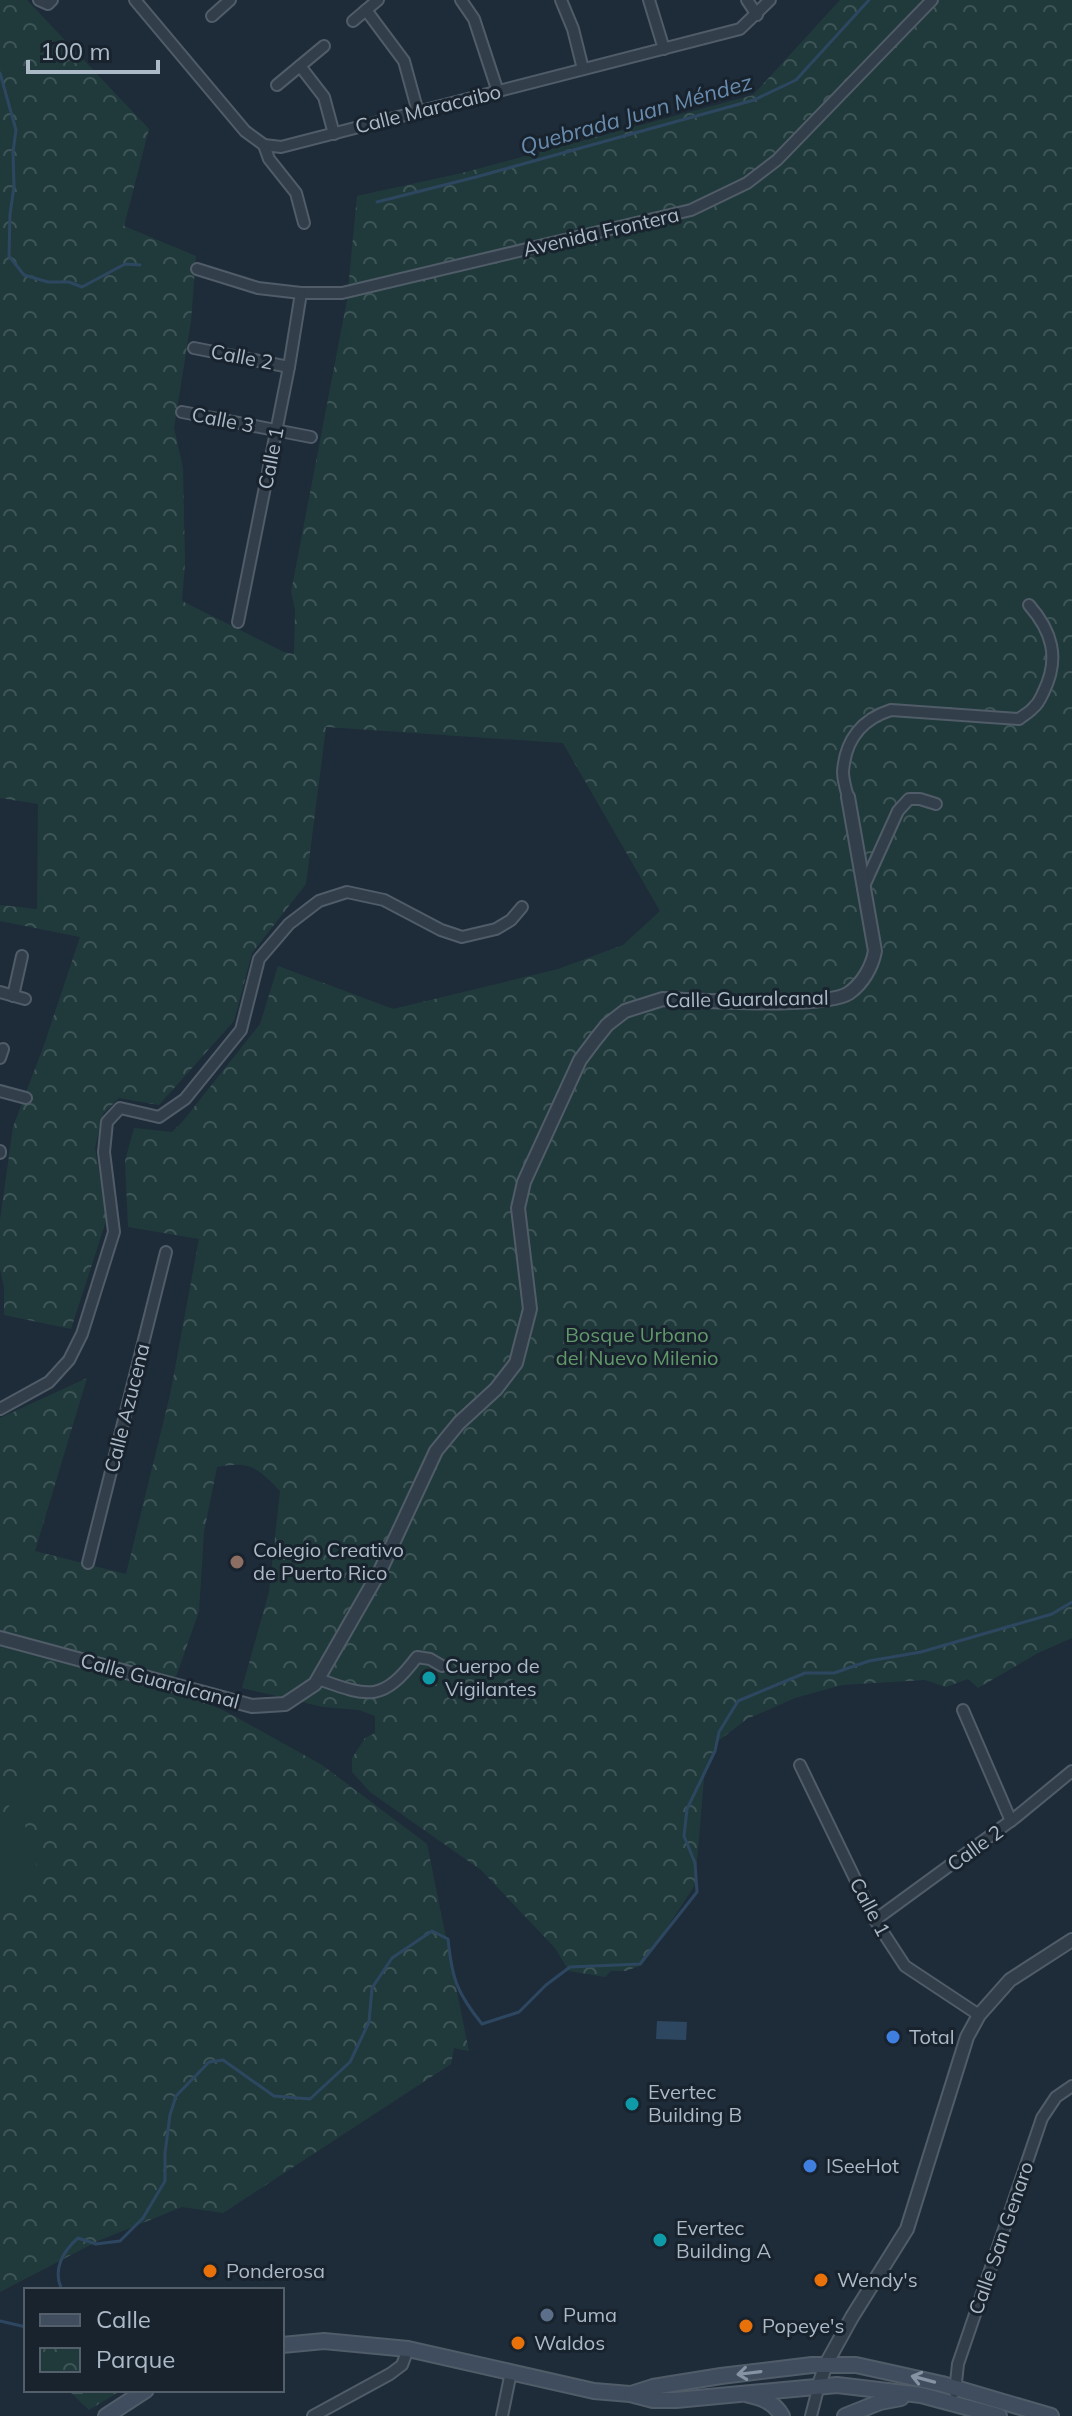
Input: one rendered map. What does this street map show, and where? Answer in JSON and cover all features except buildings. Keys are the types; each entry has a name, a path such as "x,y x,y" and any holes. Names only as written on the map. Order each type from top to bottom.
{"main road":[{"path":"284,2345 324,2341 408,2349 594,2391 630,2394 653,2400 837,2385 921,2395 954,2395 1051,2416"},
{"path":"630,2394 680,2382 826,2364 874,2368 954,2395 999,2416"},
{"path":"106,2416 143,2392"},
{"path":"737,2393 762,2398 778,2408 782,2416"},
{"path":"845,2416 880,2402 921,2395"}],"street":[{"path":"39,0 48,4 52,0"},
{"path":"135,0 245,131 264,145 269,159 296,193 304,223"},
{"path":"212,16 230,0"},
{"path":"353,21 378,0"},
{"path":"461,0 474,19 498,92"},
{"path":"561,0 573,29 583,69"},
{"path":"649,0 664,49"},
{"path":"747,0 757,15"},
{"name":"Calle Maracaibo","path":"264,145 281,147 740,29 770,0"},
{"name":"Avenida Frontera","path":"197,269 258,288 301,293 342,293 691,210 747,183 777,160 932,0"},
{"path":"366,10 404,61 418,112"},
{"path":"277,85 324,46"},
{"path":"300,66 324,97 334,134"},
{"name":"Calle 1","path":"238,622 301,293"},
{"name":"Calle 2","path":"194,348 289,367"},
{"name":"Calle 3","path":"182,412 311,437"},
{"name":"Calle Guaralcanal","path":"0,1638 252,1706 285,1704 301,1695 318,1679 381,1569 436,1451 459,1423 496,1389 516,1363 530,1309 518,1208 524,1182 580,1060 607,1025 625,1011 663,999 804,1002 836,999 850,992 872,967 875,951 843,772 852,736 873,715 891,710 1019,719 1036,706 1048,682 1052,660 1051,641 1044,623 1029,605"},
{"path":"864,886 898,811 909,799 936,804"},
{"path":"0,1409 49,1382 69,1360 82,1334 114,1232 104,1152 107,1122 120,1108 159,1117 185,1099 241,1030 259,959 289,924 319,901 347,892 384,900 441,930 462,937 496,929 511,920 522,907"},
{"path":"13,996 22,956"},
{"path":"0,992 25,999"},
{"path":"0,1091 26,1098"},
{"name":"Calle Azucena","path":"88,1563 161,1258"},
{"path":"318,1679 356,1693 374,1693 386,1689 402,1677 417,1657 430,1659 442,1666"},
{"path":"963,1710 1011,1821"},
{"name":"Calle 1","path":"800,1765 875,1920 905,1966 979,2015"},
{"name":"Calle 2","path":"875,1920 1011,1821 1072,1771"},
{"path":"811,2416 826,2364 907,2229 963,2047 979,2015 1010,1980 1072,1940"},
{"name":"Calle San Genaro","path":"954,2395 958,2364 1042,2118 1056,2097 1072,2086"},
{"path":"313,2416 390,2374 402,2365 408,2349"},
{"path":"502,2416 511,2372"}],"green space":[{"name":"Bosque Urbano del Nuevo Milenio","path":"0,0 27,0 149,129 124,226 196,256 191,321 174,428 183,468 185,563 182,601 284,652 294,654 295,609 291,592 347,300 357,196 462,173 753,95 840,0 1072,0 1072,1638 1038,1653 978,1688 968,1679 946,1687 925,1680 842,1685 795,1698 747,1719 718,1741 704,1778 695,1885 642,1965 626,1971 611,1971 605,1977 569,1971 555,1948 481,1870 370,1792 352,1772 352,1758 365,1738 375,1733 375,1716 359,1710 323,1707 242,1688 269,1592 280,1491 253,1468 238,1465 217,1467 204,1532 199,1611 177,1674 168,1687 227,1712 322,1765 427,1844 469,2051 454,2048 451,2064 223,2213 182,2207 98,2241 0,2292 0,1418 87,1378 35,1551 126,1574 170,1395 199,1239 128,1227 125,1161 134,1128 172,1132 183,1121 260,1024 278,966 393,1009 558,969 623,945 660,911 563,743 326,727 306,884 252,953 234,1021 159,1105 119,1098 103,1114 95,1148 107,1218 71,1329 4,1315 0,1220 13,1127 80,937 0,921 0,905 37,909 38,804 0,798"},
{"path":"25,1782 34,1782 38,1786 25,1820 36,1864 36,1880 29,1889 0,1905 0,1824"},
{"path":"70,2392 119,2392 89,2410"}],"water":[{"path":"657,2021 687,2022 686,2040 656,2039"}],"waterway":[{"name":"Quebrada Juan Méndez","path":"377,202 754,100 796,80 869,0"},
{"name":"Quebrada Juan Méndez","path":"0,73 16,130 9,256 24,275 82,287 125,264 140,265"},
{"path":"61,2288 58,2275 61,2261 78,2238 96,2244 120,2241 143,2218 165,2181 165,2153 176,2096 209,2062 223,2060 274,2096 310,2099 350,2062 369,2022 372,1988 392,1958 432,1931 448,1939 457,1985 482,2024 519,2012 570,1967 640,1964 697,1892 695,1863 684,1836 687,1809 715,1751 719,1732 738,1701 805,1673 834,1673 869,1661 921,1652 1052,1614 1072,1602"},
{"path":"0,2321 24,2327"}],"place":[{"name":"Colegio Creativo de Puerto Rico","path":"237,1562"},
{"name":"Cuerpo de Vigilantes","path":"429,1678"},
{"name":"Total","path":"893,2037"},
{"name":"Evertec Building B","path":"632,2104"},
{"name":"ISeeHot","path":"810,2166"},
{"name":"Evertec Building A","path":"660,2240"},
{"name":"Ponderosa","path":"210,2271"},
{"name":"Wendy's","path":"821,2280"},
{"name":"Puma","path":"547,2315"},
{"name":"Popeye's","path":"746,2326"},
{"name":"Waldos","path":"518,2343"}]}
